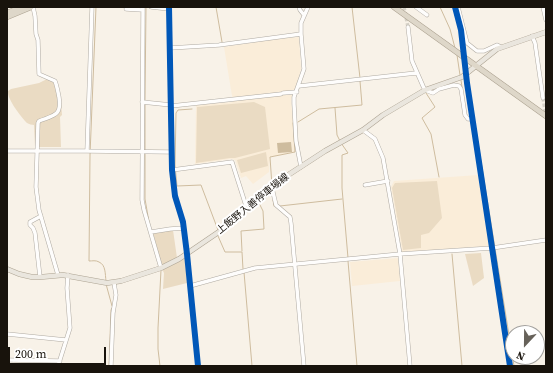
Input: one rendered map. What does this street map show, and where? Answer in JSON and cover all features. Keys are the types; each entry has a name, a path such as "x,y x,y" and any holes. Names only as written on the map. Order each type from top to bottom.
{"highway":[{"path":"7,13 22,7"},
{"path":"7,18 32,7"},
{"path":"394,7 546,116"}],"main road":[{"name":"上飯野入善停車場線","path":"7,269 19,274 40,278 58,274 103,283 114,283 161,268 187,254 226,227 282,179 325,151 363,130 383,115 425,90 462,77 501,47 546,32"}],"street":[{"path":"32,7 35,16 36,34 38,40 39,74 54,81 60,106 59,111 54,115 39,121 38,123 36,187 41,216 58,274"},
{"path":"87,151 92,7"},
{"path":"151,7 170,8 172,170 187,254 198,366"},
{"path":"299,7 304,15"},
{"path":"301,167 296,132 294,97 304,70 301,34 304,15 308,7"},
{"path":"416,7 427,16"},
{"path":"456,7 461,30"},
{"path":"456,7 458,7 467,43 477,51 484,52 498,45 501,47"},
{"path":"543,7 546,20"},
{"path":"126,9 143,8 142,200 161,268"},
{"path":"408,27 412,61 416,73 425,90 433,93 439,89 454,85 459,86 461,89 465,116 468,119 472,119"},
{"path":"170,48 219,45 301,34"},
{"path":"532,36 535,43 543,98"},
{"path":"299,86 416,73"},
{"path":"467,83 510,366"},
{"path":"142,102 171,105 296,92"},
{"path":"363,130 378,144 388,181 400,254 410,366"},
{"path":"7,151 171,152"},
{"path":"172,170 232,162 247,209"},
{"path":"365,185 388,181"},
{"path":"272,188 276,205 290,217 291,222 304,366"},
{"path":"40,278 34,233 30,222 41,216"},
{"path":"151,232 183,228"},
{"path":"190,286 255,268 400,254 492,248 546,240"},
{"path":"58,366 70,328 67,288 68,275"},
{"path":"111,366 113,313 116,295 114,283"},
{"path":"7,334 66,340"},
{"path":"7,360 60,361"},
{"path":"35,366 38,360"},
{"path":"46,366 48,360"}],"shaded area":[{"path":"299,37 301,69 297,85 291,99 296,152 270,157 269,172 253,184 246,176 241,178 235,160 231,159 195,164 196,105 233,102 224,47"},
{"path":"51,77 58,89 60,100 62,115 60,117 61,147 35,147 34,125 27,123 18,112 10,99 8,91 39,83"},
{"path":"254,102 265,107 270,149 235,158 196,163 197,107"},
{"path":"291,142 292,152 278,153 277,143"},
{"path":"266,152 268,166 241,173 237,160"},
{"path":"478,175 489,246 402,252 391,187 394,181"},
{"path":"437,181 442,218 429,233 421,235 421,248 403,250 392,188 395,183"},
{"path":"173,230 177,258 162,266 153,233"},
{"path":"481,253 484,278 473,286 465,254"},
{"path":"183,258 185,259 187,283 163,289 164,273 162,269"},
{"path":"398,258 400,281 352,286 350,262"}],"waterway":[{"path":"96,7 90,155 89,261 97,261 103,265 106,281"},
{"path":"145,100 146,7"},
{"path":"216,7 222,42"},
{"path":"352,7 360,78"},
{"path":"440,7 450,29 455,48"},
{"path":"457,55 460,75"},
{"path":"461,80 462,87"},
{"path":"298,122 319,109 362,105 360,81"},
{"path":"426,93 435,107 422,118 431,134 439,177"},
{"path":"145,104 145,150"},
{"path":"335,108 337,135 340,141"},
{"path":"192,109 178,110 176,113 175,165 177,186 201,185 218,230"},
{"path":"272,186 270,157 295,152 293,123"},
{"path":"475,124 514,366"},
{"path":"341,143 348,153 342,155 342,188 348,258"},
{"path":"145,154 145,199 149,222"},
{"path":"242,251 241,231 264,229 263,211 259,203 272,193"},
{"path":"280,206 342,199"},
{"path":"273,200 274,206"},
{"path":"218,236 225,252 242,252 243,269"},
{"path":"452,254 462,366"},
{"path":"348,261 357,366"},
{"path":"160,366 158,328 161,270"},
{"path":"244,272 252,366"},
{"path":"106,284 112,306"},
{"path":"109,366 112,308"}],"tunnel":[{"path":"404,7 408,27"},
{"path":"461,30 467,83"},
{"path":"543,98 546,116"}],"cycle path":[{"path":"169,7 172,170 175,196 183,222 198,366"},
{"path":"455,7 461,30 467,83 510,366"}]}
